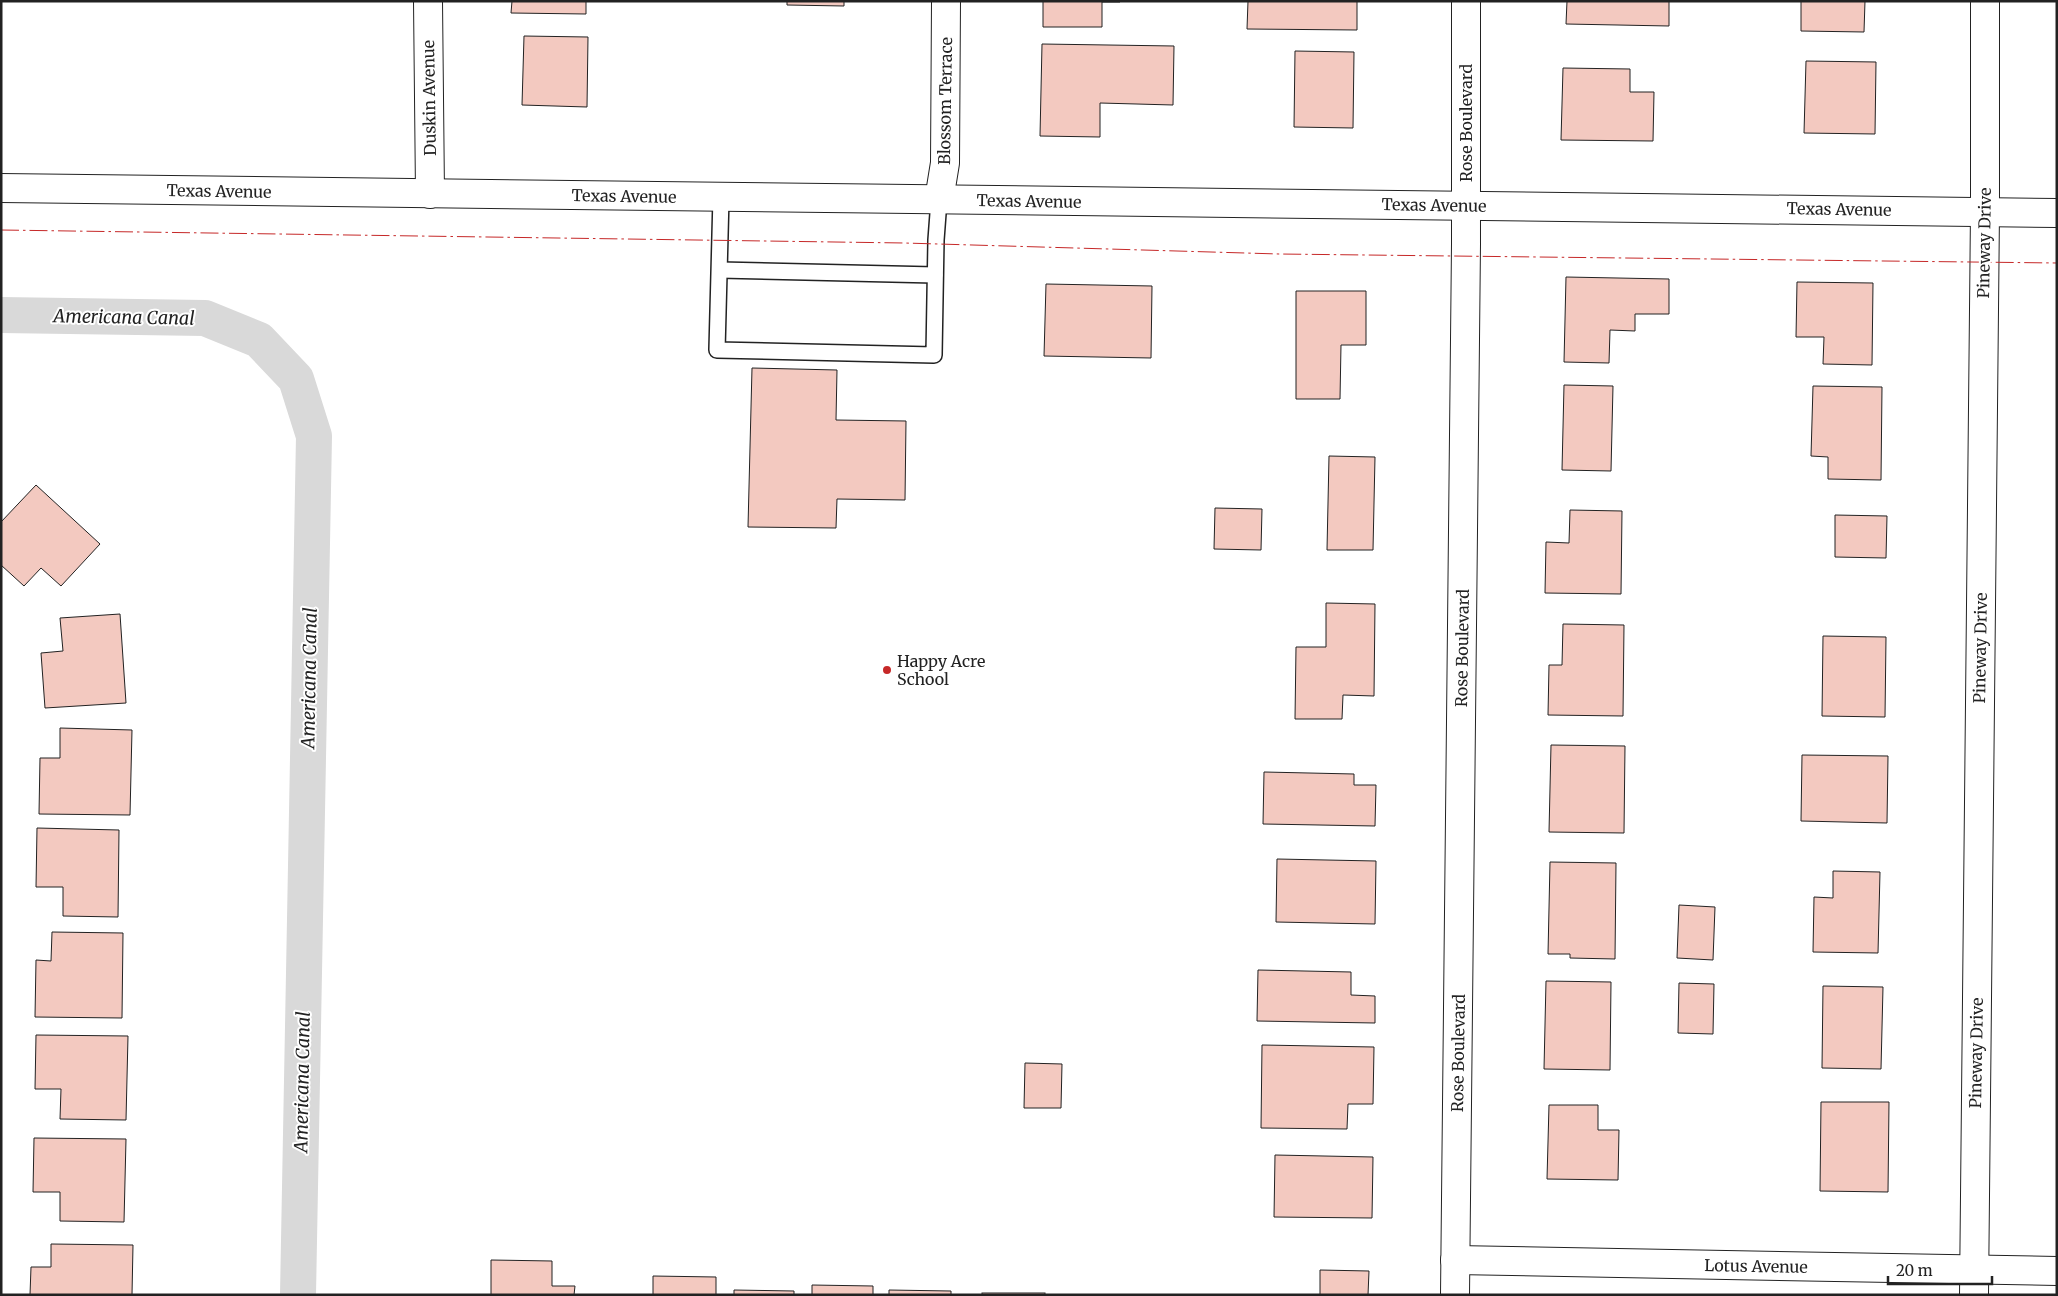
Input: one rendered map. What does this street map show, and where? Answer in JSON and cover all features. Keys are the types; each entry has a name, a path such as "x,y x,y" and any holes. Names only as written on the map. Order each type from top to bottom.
{"street":[{"name":"Duskin Avenue","path":"428,1 430,194"},
{"name":"Blossom Terrace","path":"939,200 945,163 946,1"},
{"name":"Rose Boulevard","path":"1455,1295 1466,205 1466,1"},
{"name":"Pineway Drive","path":"1974,1283 1985,1"},
{"name":"Texas Avenue","path":"1,188 721,198 2057,212"},
{"name":"Lotus Avenue","path":"1455,1260 1974,1283 2057,1271"}],"lane":[{"path":"721,198 718,350 934,355 935,275 939,200"},
{"path":"720,270 935,275"}],"building":[{"path":"512,1 586,1 586,14 511,13"},
{"path":"787,1 844,1 844,6 787,5"},
{"path":"1043,1 1120,2 1102,2 1102,27 1043,27"},
{"path":"1248,1 1357,1 1357,30 1247,29"},
{"path":"1567,1 1669,1 1669,26 1566,24"},
{"path":"1801,1 1865,1 1864,32 1801,31"},
{"path":"524,36 588,37 587,107 522,105"},
{"path":"1042,44 1174,46 1173,105 1100,103 1100,137 1040,136"},
{"path":"1295,51 1354,52 1353,128 1294,127"},
{"path":"1806,61 1876,62 1875,134 1804,133"},
{"path":"1563,68 1630,69 1630,92 1654,92 1653,141 1561,140"},
{"path":"1566,277 1669,279 1669,314 1635,314 1635,331 1610,330 1609,363 1564,362"},
{"path":"1797,282 1873,283 1872,365 1823,364 1824,337 1796,337"},
{"path":"1046,284 1152,286 1151,358 1044,356"},
{"path":"1296,291 1366,291 1366,345 1341,345 1340,399 1296,399"},
{"path":"752,368 837,370 836,420 906,421 905,500 837,499 836,528 748,527"},
{"path":"1564,385 1613,386 1611,471 1562,470"},
{"path":"1813,386 1882,387 1881,480 1828,479 1828,457 1811,456"},
{"path":"1329,456 1375,457 1373,550 1327,550"},
{"path":"36,485 100,544 61,586 41,568 24,586 1,565 1,522"},
{"path":"1215,508 1262,509 1261,550 1214,549"},
{"path":"1570,510 1622,511 1621,594 1545,593 1546,542 1569,543"},
{"path":"1835,515 1887,516 1886,558 1835,557"},
{"path":"1326,603 1375,604 1374,696 1343,695 1342,719 1295,719 1296,647 1326,647"},
{"path":"120,614 126,703 45,708 41,653 63,651 60,618"},
{"path":"1563,624 1624,625 1623,716 1548,715 1549,665 1562,665"},
{"path":"1823,636 1886,637 1885,717 1822,716"},
{"path":"60,728 132,730 130,815 39,814 40,758 60,758"},
{"path":"1551,745 1625,746 1624,833 1549,832"},
{"path":"1802,755 1888,756 1887,823 1801,821"},
{"path":"1264,772 1354,774 1354,785 1376,785 1375,826 1263,824"},
{"path":"37,828 119,830 118,917 63,916 63,887 36,887"},
{"path":"1277,859 1376,861 1375,924 1276,922"},
{"path":"1550,862 1616,863 1615,959 1570,958 1570,954 1548,954"},
{"path":"1833,871 1880,872 1878,953 1813,952 1814,897 1833,898"},
{"path":"1679,905 1715,907 1713,960 1677,958"},
{"path":"52,932 123,933 122,1018 35,1017 36,960 51,961"},
{"path":"1258,970 1351,972 1351,995 1375,996 1375,1023 1257,1021"},
{"path":"1546,981 1611,982 1610,1070 1544,1069"},
{"path":"1679,983 1714,984 1713,1034 1678,1033"},
{"path":"1823,986 1883,987 1881,1069 1822,1068"},
{"path":"36,1035 128,1036 126,1120 60,1119 61,1089 35,1089"},
{"path":"1262,1045 1374,1047 1373,1104 1348,1104 1347,1129 1261,1128"},
{"path":"1025,1063 1062,1064 1061,1108 1024,1108"},
{"path":"1821,1102 1889,1102 1888,1192 1820,1191"},
{"path":"1549,1105 1598,1105 1598,1130 1619,1130 1618,1180 1547,1179"},
{"path":"34,1138 126,1139 124,1222 60,1221 60,1192 33,1192"},
{"path":"1275,1155 1373,1157 1372,1218 1274,1217"},
{"path":"51,1244 133,1245 132,1295 30,1295 31,1267 51,1267"},
{"path":"491,1260 552,1261 552,1286 575,1286 574,1295 491,1295"},
{"path":"1320,1270 1369,1271 1368,1295 1320,1295"},
{"path":"653,1276 716,1277 716,1295 653,1295"},
{"path":"812,1285 873,1286 873,1295 812,1295"},
{"path":"734,1290 794,1291 794,1295 734,1295"},
{"path":"889,1290 951,1291 951,1295 889,1295"},
{"path":"982,1293 1045,1293 1045,1295 982,1295"}],"waterway":[{"name":"Americana Canal","path":"1,315 205,318 259,340 296,379 314,436 298,1295"}],"power":[{"path":"1,230 904,243 1279,254 2057,263"}],"place":[{"name":"Happy Acre School","path":"887,670"}]}
